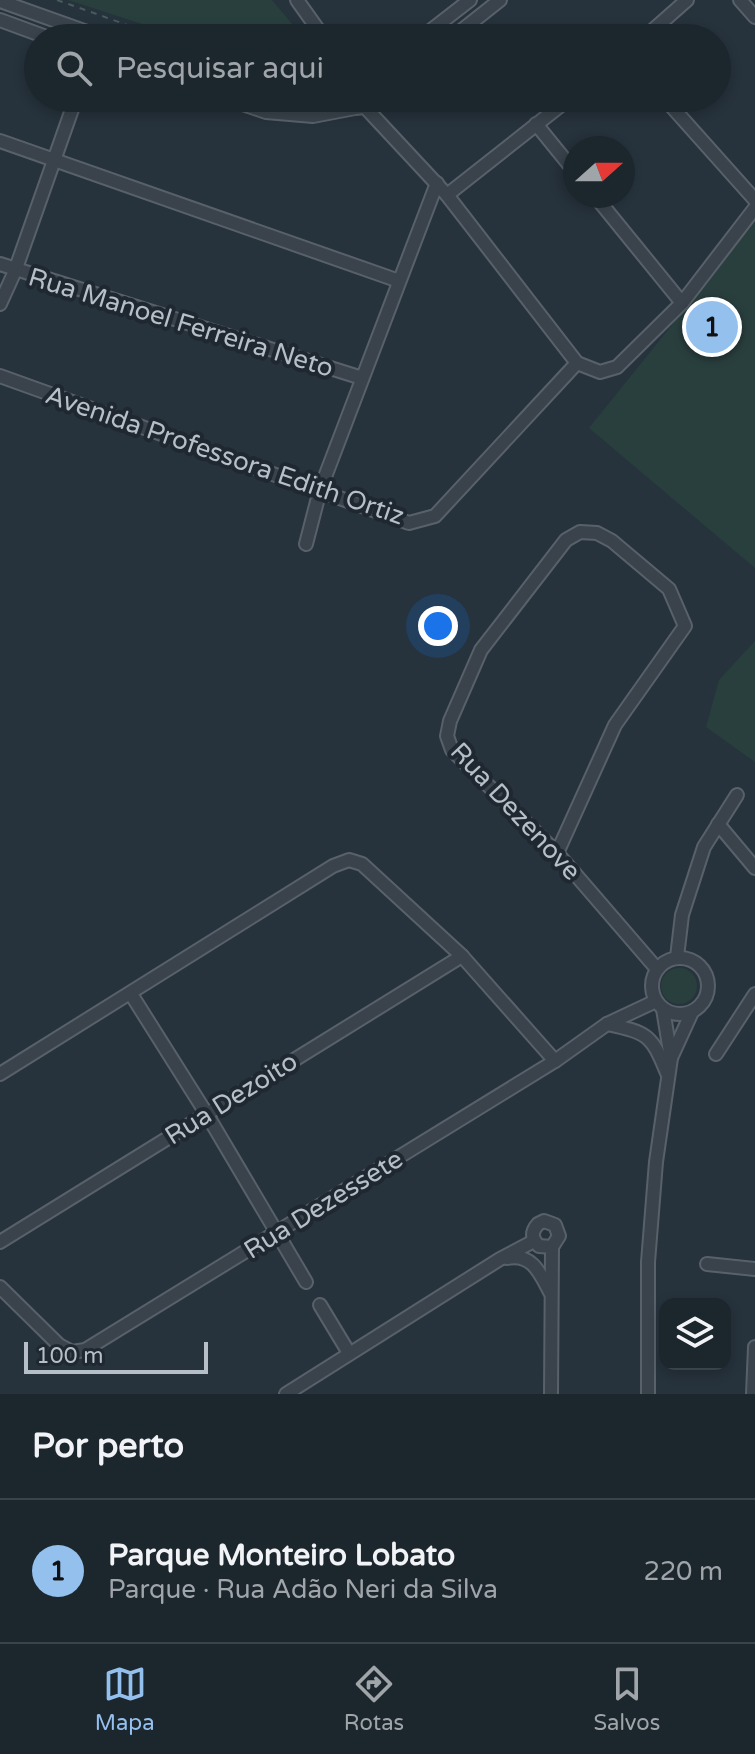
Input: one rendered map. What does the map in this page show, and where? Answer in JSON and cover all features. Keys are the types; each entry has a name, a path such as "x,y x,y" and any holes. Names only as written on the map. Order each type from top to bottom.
{"street":[{"path":"297,0 314,24"},
{"path":"439,24 470,0"},
{"path":"470,24 500,0"},
{"path":"660,24 687,0"},
{"path":"740,0 755,17"},
{"path":"0,1 65,24"},
{"path":"0,20 24,29"},
{"path":"0,304 15,271 71,112"},
{"path":"266,112 313,116 330,112"},
{"path":"371,112 447,195 577,363 600,372 617,367 682,303 754,211"},
{"path":"447,195 552,112"},
{"path":"676,112 755,200"},
{"path":"536,124 563,157"},
{"path":"0,141 399,281"},
{"path":"306,544 320,490 437,183"},
{"path":"605,208 682,303"},
{"name":"Rua Manoel Ferreira Neto","path":"0,264 362,378"},
{"name":"Avenida Professora Edith Ortiz","path":"0,376 409,523 435,516 577,363"},
{"name":"Rua Dezenove","path":"557,853 615,725 685,626 669,589 612,541 597,533 580,532 566,540 481,650 450,721 447,736 452,750 557,853 657,969"},
{"path":"677,957 682,915 704,847 737,795"},
{"path":"718,824 755,868"},
{"path":"0,1074 333,866 349,860 362,864 462,956 555,1061"},
{"name":"Rua Dezoito","path":"0,1242 462,956"},
{"path":"659,1005 681,1015 702,1005 709,984 699,964 689,958 677,957 662,963 652,979 652,990 659,1005 671,1058"},
{"path":"131,994 306,1282"},
{"path":"716,1054 755,994"},
{"name":"Rua Dezessete","path":"0,1287 59,1345 72,1352 85,1350 555,1061 607,1024 659,1005"},
{"path":"648,1394 648,1262 656,1162 671,1058 692,1012"},
{"path":"607,1024 639,1031 656,1048 668,1076"},
{"path":"551,1394 552,1247 559,1236 555,1225 550,1222 538,1224 532,1235 534,1241 546,1248 552,1247"},
{"path":"286,1394 500,1259 534,1241"},
{"path":"500,1259 515,1256 528,1260 538,1268 551,1293"},
{"path":"707,1264 755,1269"},
{"path":"320,1305 349,1353"},
{"path":"753,1394 755,1347"}],"path":[{"path":"57,0 125,24"}],"green space":[{"path":"68,0 272,0 292,24 142,24"},
{"path":"755,222 755,568 589,428"},
{"path":"755,641 755,762 706,727 719,680"},
{"path":"679,968 692,973 697,986 692,999 679,1004 666,999 661,986 666,973"}],"place":[{"name":"Parque Monteiro Lobato","path":"712,327"}]}
